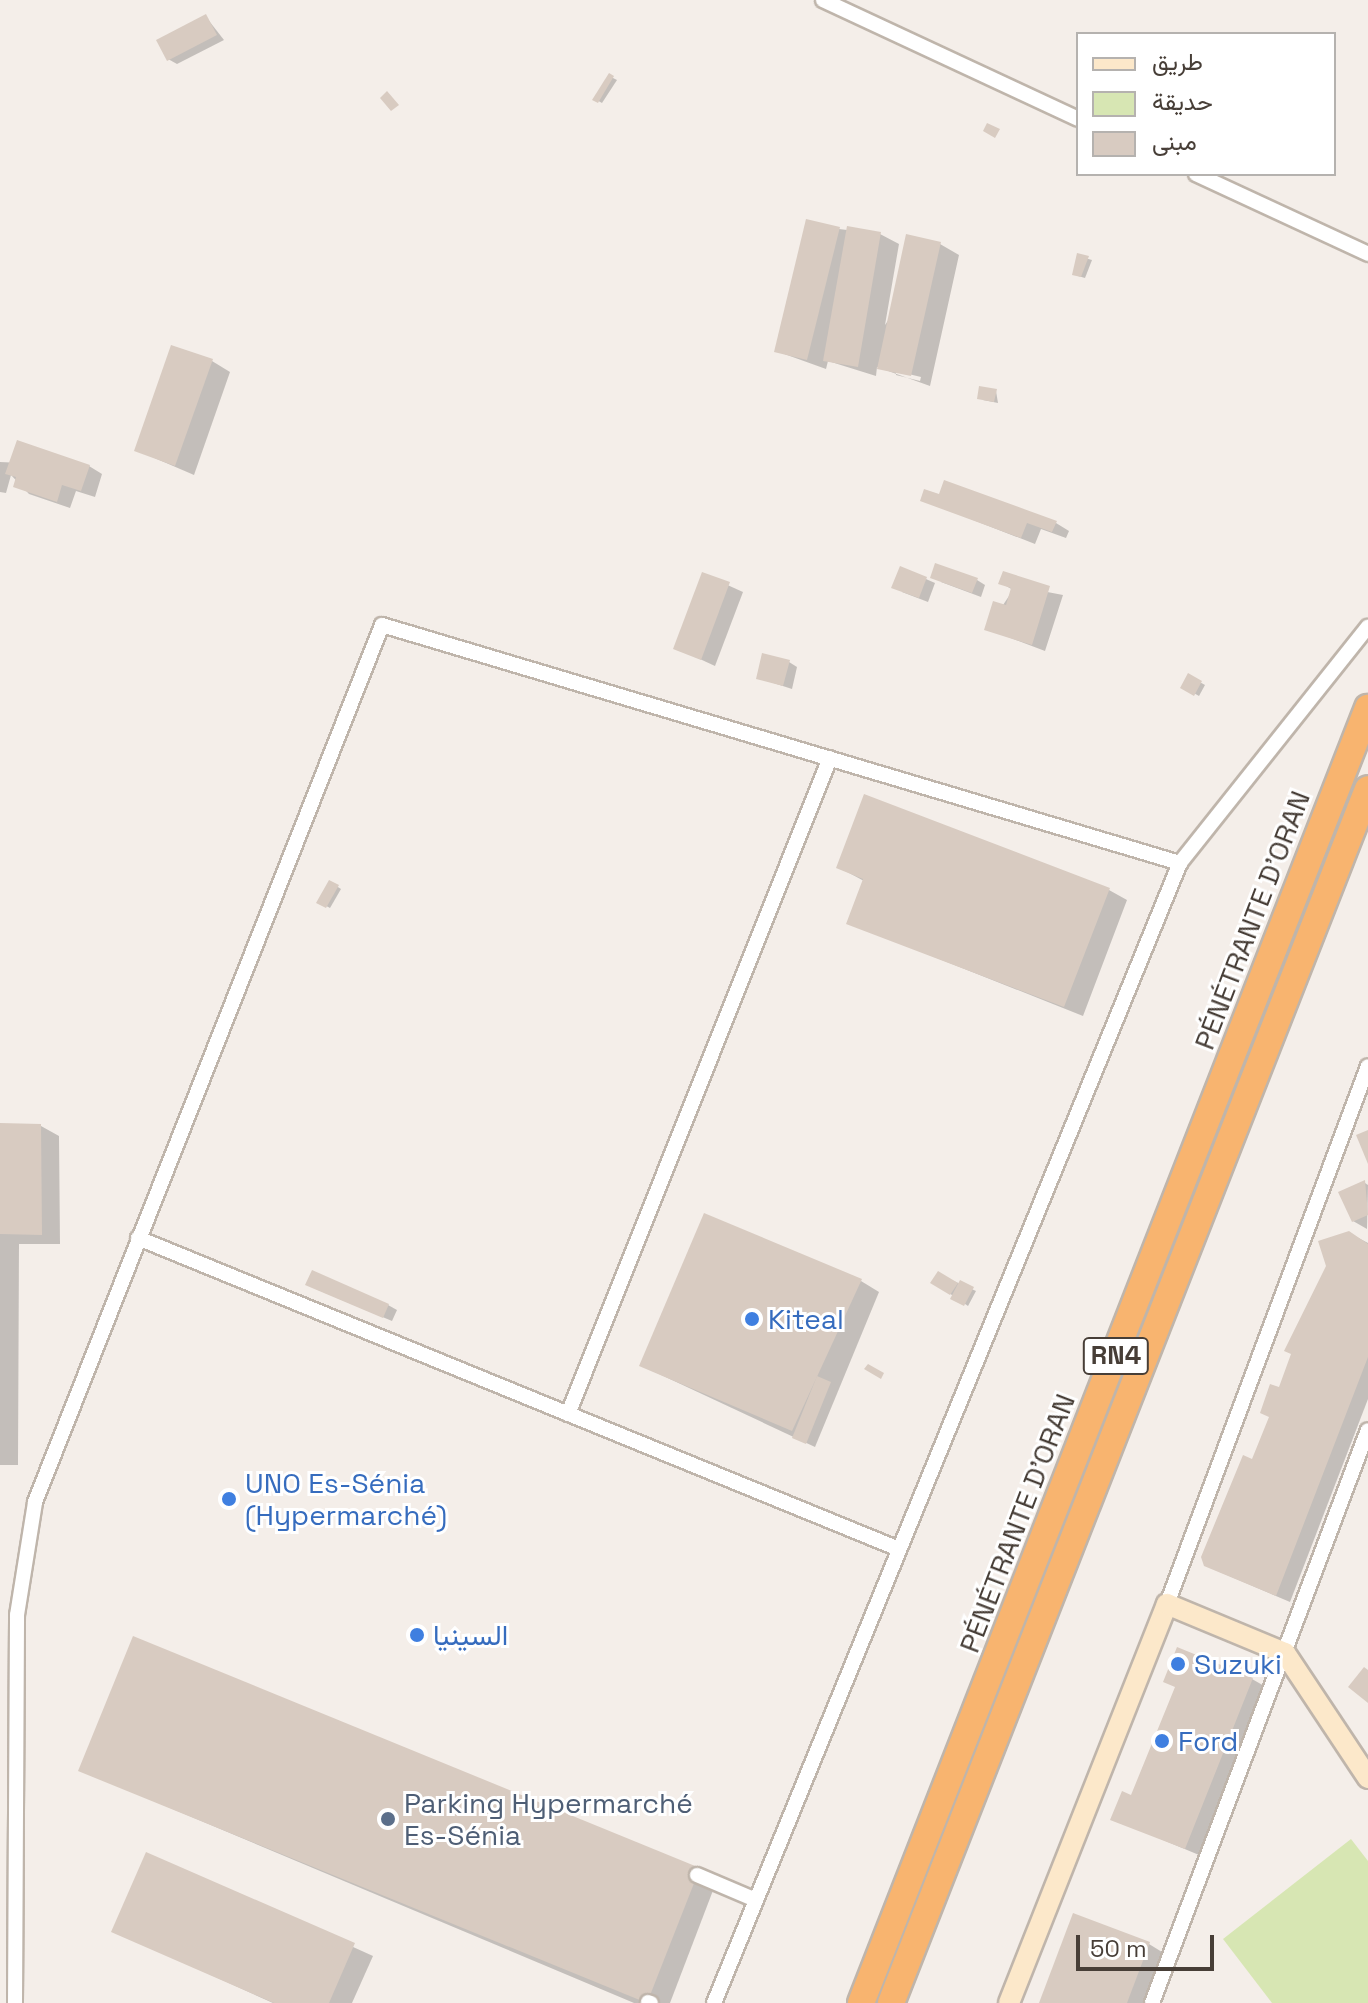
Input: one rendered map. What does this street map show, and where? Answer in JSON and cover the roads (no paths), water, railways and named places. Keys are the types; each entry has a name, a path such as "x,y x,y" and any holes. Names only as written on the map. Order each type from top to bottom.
{"highway":[{"name":"PÉNÉTRANTE D'ORAN","path":"861,2003 1368,708"},
{"name":"PÉNÉTRANTE D'ORAN","path":"891,2003 1368,789"}],"street":[{"path":"823,0 1076,118"},
{"path":"1200,176 1368,254"},
{"path":"15,2003 17,1615 26,1540 138,1238 382,625 1180,863"},
{"path":"714,2003 1180,863 1368,627"},
{"path":"568,1414 830,758"},
{"path":"1009,2003 1167,1604 1368,1066"},
{"path":"138,1238 899,1549"},
{"path":"1152,2003 1368,1430"},
{"path":"1167,1604 1285,1653 1368,1778"},
{"path":"697,1875 756,1900"}],"place":[{"name":"Kiteal","path":"752,1319"},
{"name":"UNO Es-Sénia (Hypermarché)","path":"229,1499"},
{"name":"السينيا","path":"417,1635"},
{"name":"Suzuki","path":"1178,1664"},
{"name":"Ford","path":"1162,1741"},
{"name":"Parking Hypermarché Es-Sénia","path":"388,1819"}]}
